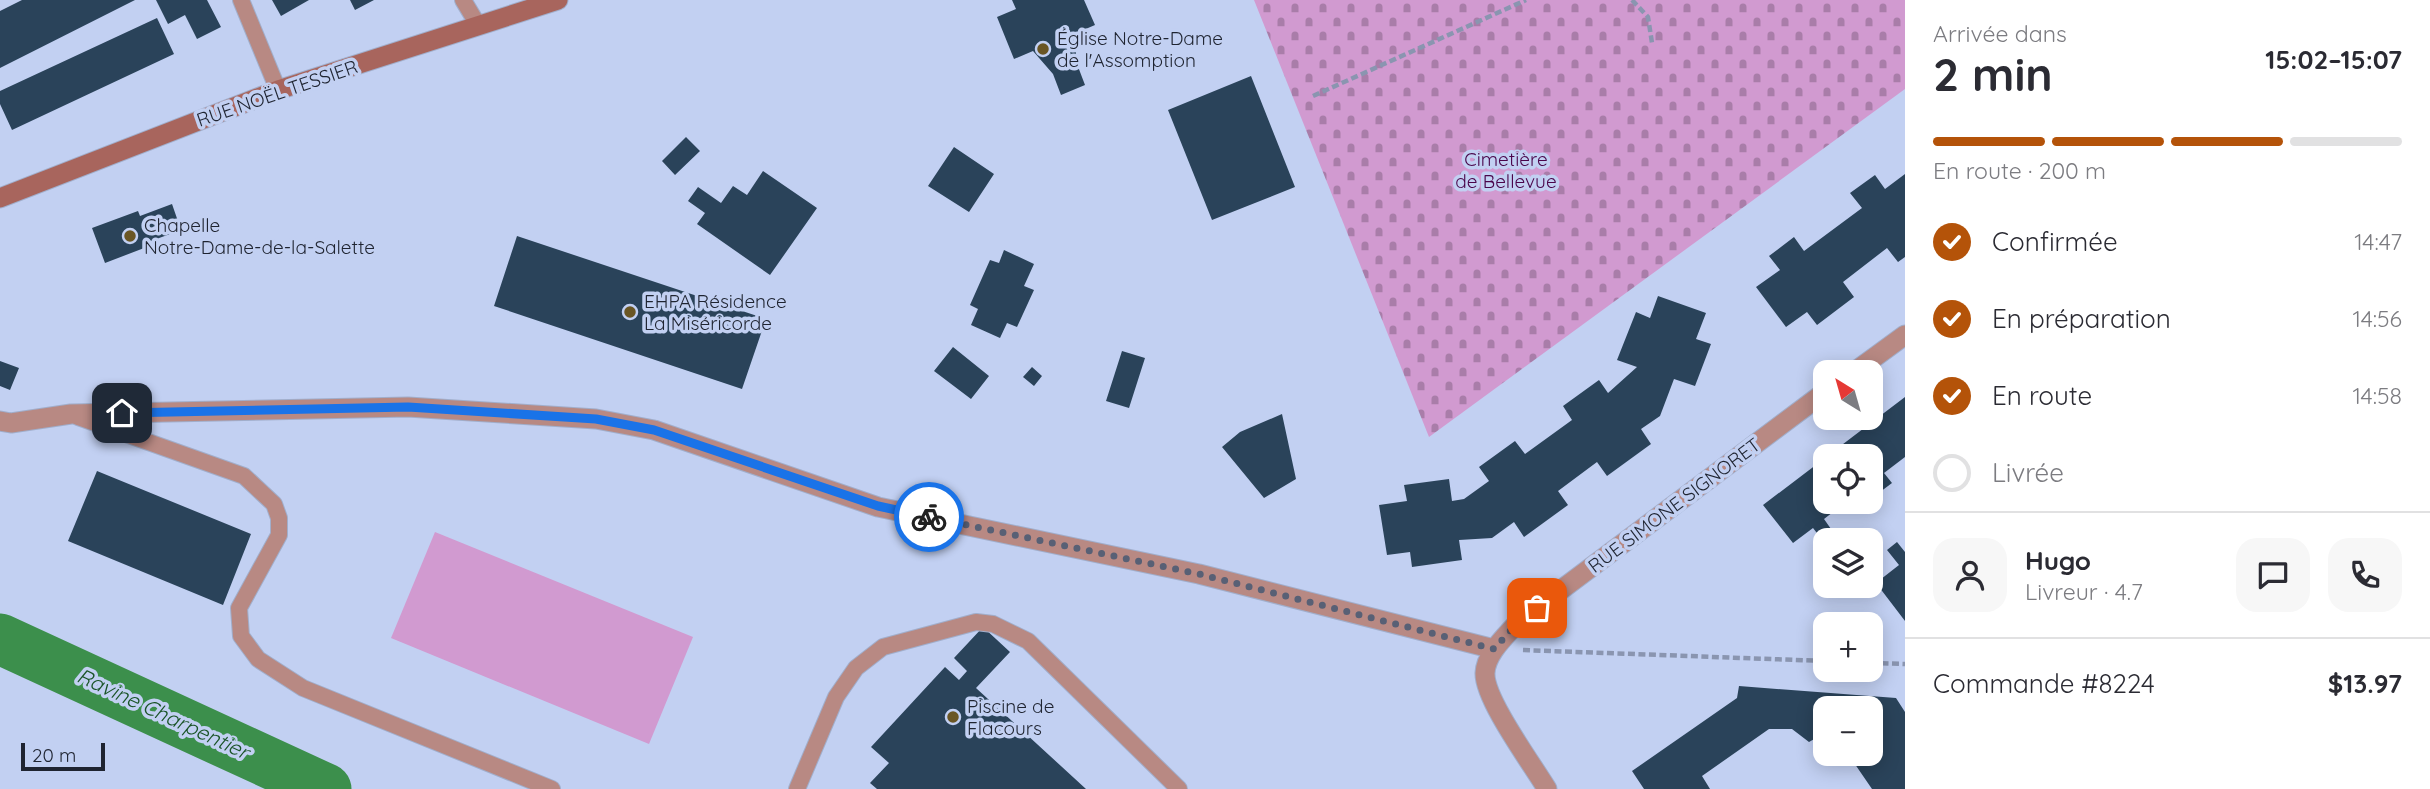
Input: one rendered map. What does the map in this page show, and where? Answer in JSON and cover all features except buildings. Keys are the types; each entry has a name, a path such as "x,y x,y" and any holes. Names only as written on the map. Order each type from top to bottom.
{"main road":[{"name":"RUE NOËL TESSIER","path":"0,198 278,90 558,0"}],"street":[{"path":"1871,360 1905,335"},
{"name":"RUE SIMONE SIGNORET","path":"1494,649 1518,622 1813,401"},
{"path":"0,421 11,423 71,414 408,407 596,419 654,430 878,506 1199,574 1494,649 1485,671 1489,694 1547,789"}],"lane":[{"path":"241,0 278,90"},
{"path":"463,0 478,25"},
{"path":"71,414 244,477 274,504 279,519 279,535 239,608 241,636 258,659 303,688 552,789"},
{"path":"797,789 836,697 856,668 883,647 976,622 993,624 1028,641 1180,789"}],"path":[{"path":"1313,96 1526,0"},
{"path":"1632,0 1648,17 1652,43"},
{"path":"1494,649 1813,661"},
{"path":"1883,663 1905,664"}],"green space":[{"name":"Cimetière de Bellevue","path":"1254,0 1905,0 1905,89 1429,437"},
{"path":"435,532 693,637 649,744 391,638"}],"waterway":[{"name":"Ravine Charpentier","path":"0,639 326,789"}],"way so far":[{"path":"929,517 1199,574 1494,649 1518,622 1537,608"}],"place":[{"name":"Église Notre-Dame de l'Assomption","path":"1043,49"},
{"name":"Chapelle Notre-Dame-de-la-Salette","path":"130,236"},
{"name":"EHPA Résidence La Miséricorde","path":"630,312"},
{"name":"Piscine de Flacours","path":"953,717"}],"route":[{"path":"122,413 408,407 596,419 654,430 878,506 929,517"}]}
